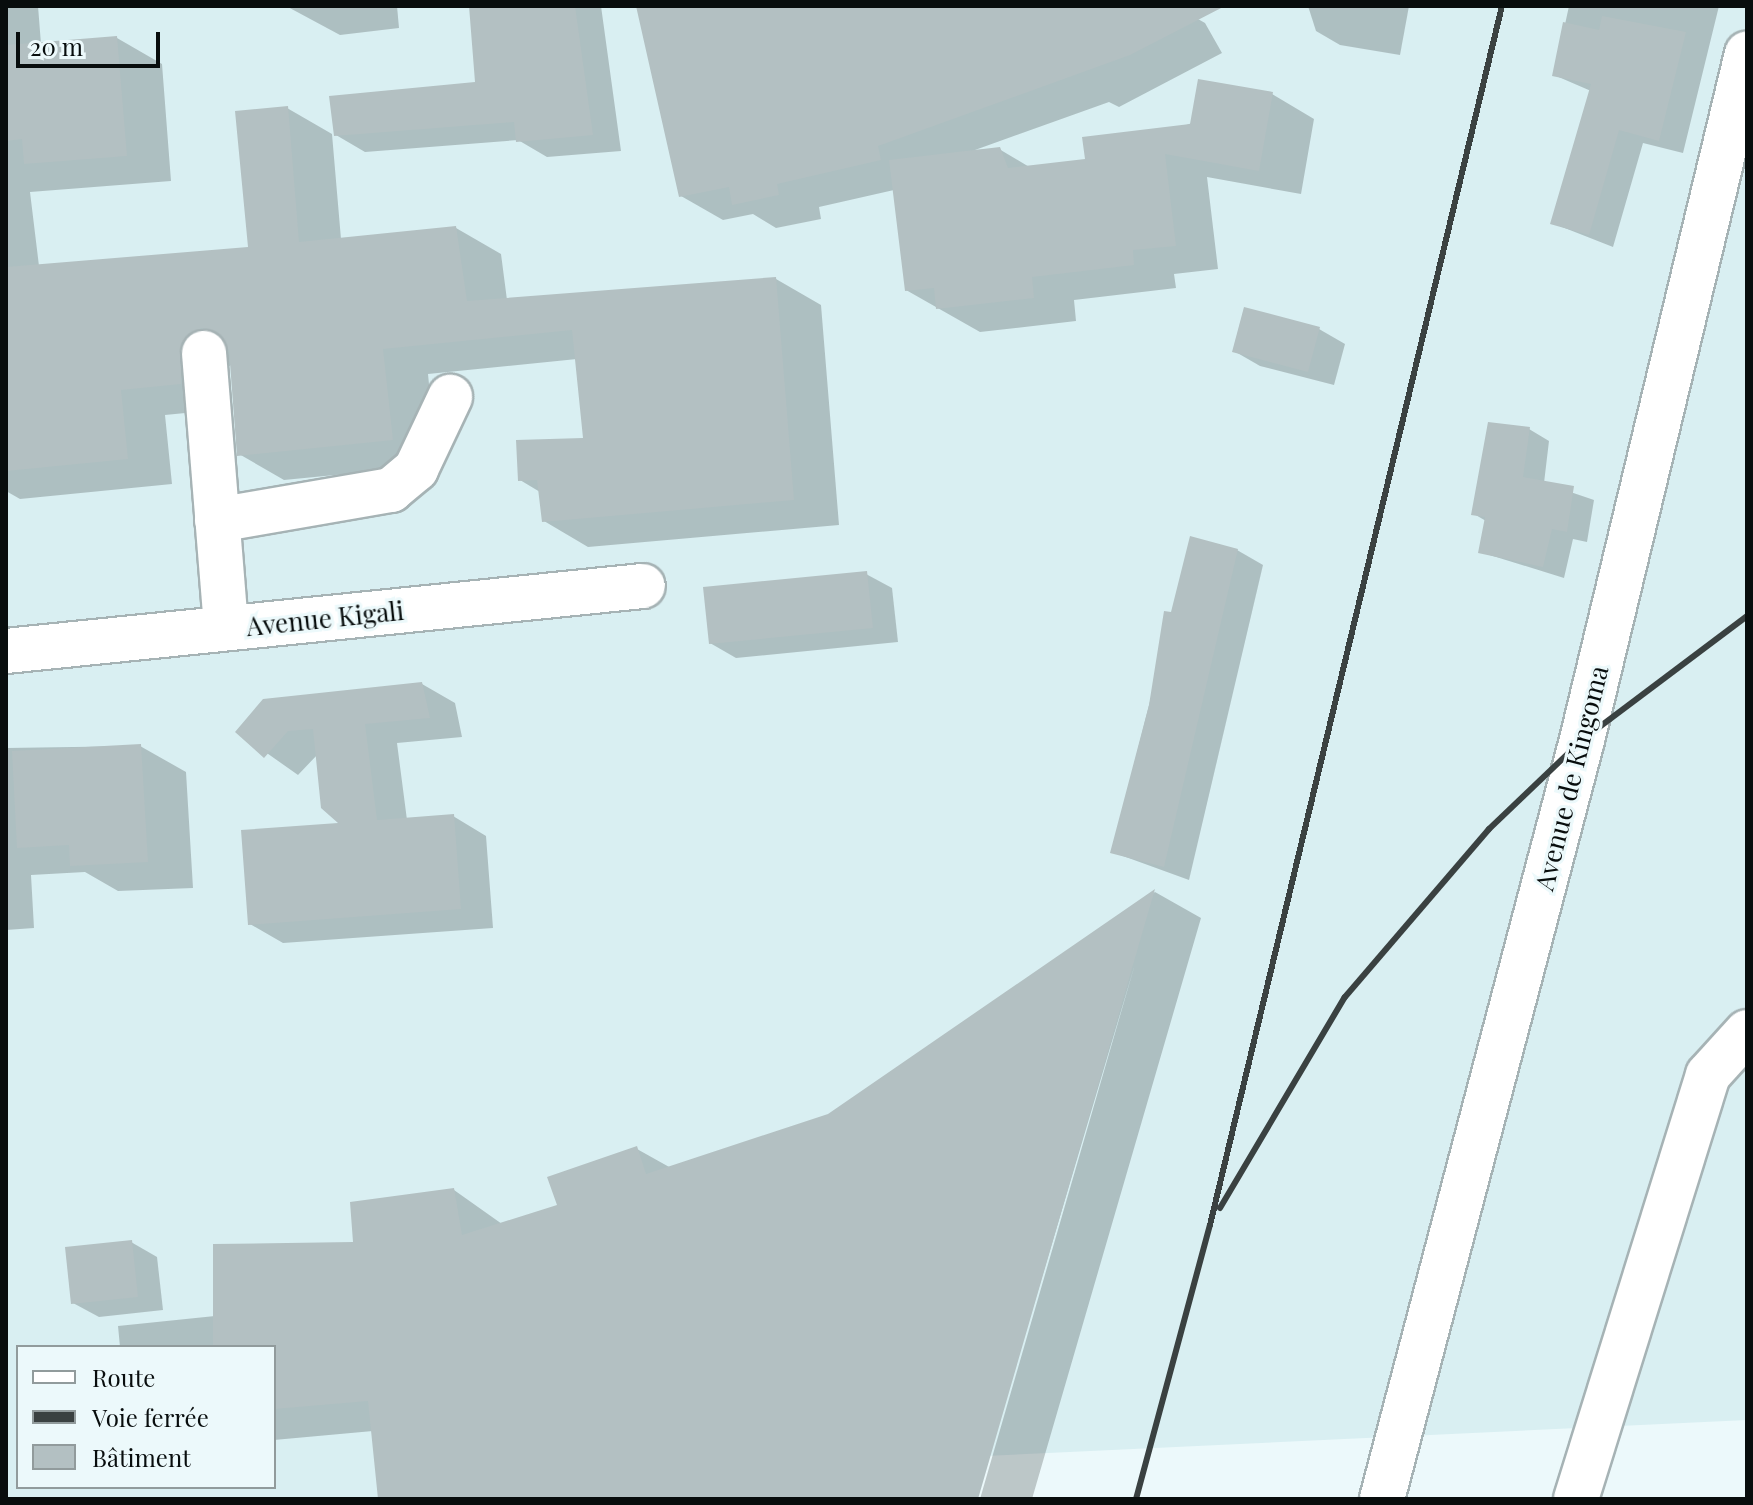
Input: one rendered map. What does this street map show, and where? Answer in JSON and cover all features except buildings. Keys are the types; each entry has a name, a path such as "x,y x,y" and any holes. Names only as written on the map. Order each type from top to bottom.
{"street":[{"name":"Avenue de Kingoma","path":"1382,1499 1582,740 1747,54"},
{"path":"204,353 226,628"},
{"path":"217,520 391,490 416,469 450,397"},
{"name":"Avenue Kigali","path":"6,651 643,586"},
{"path":"1576,1499 1708,1075 1747,1032"}],"shaded area":[{"path":"6,6 1747,6 1747,1420 922,1459 906,1499 6,1499"}],"railway":[{"path":"1136,1499 1210,1225 1502,6"},
{"path":"1220,1208 1345,997 1489,829 1582,740 1747,616"}]}
